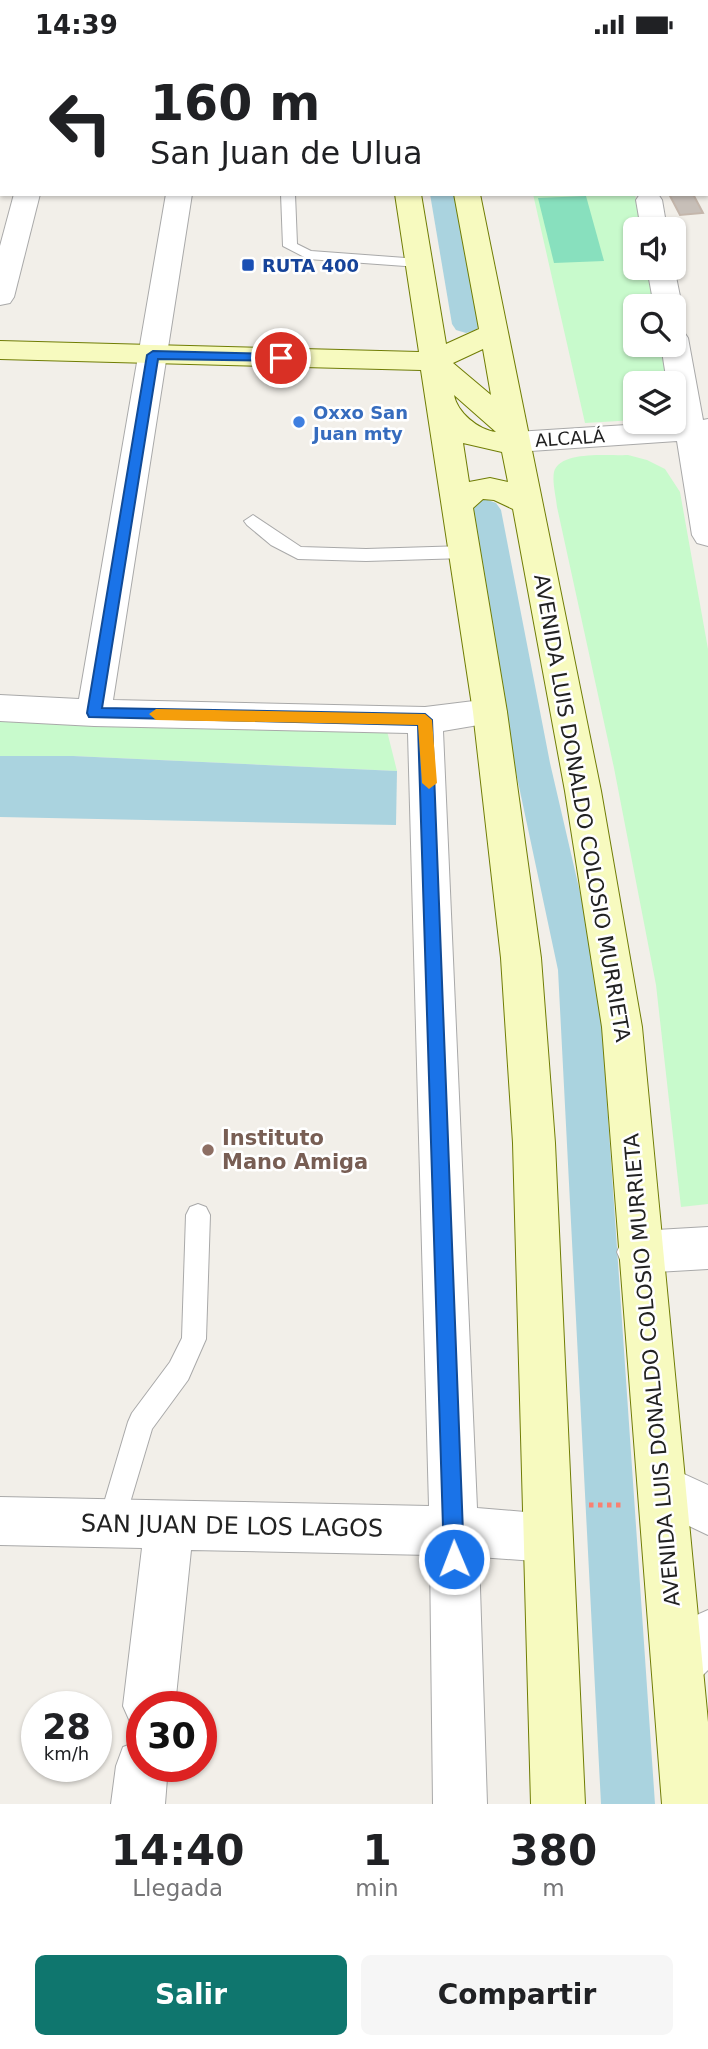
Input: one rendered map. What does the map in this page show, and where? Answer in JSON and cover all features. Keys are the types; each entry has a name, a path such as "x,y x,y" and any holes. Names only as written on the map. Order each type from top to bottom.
{"main road":[{"path":"408,196 490,712 521,958 533,1130 558,1804"},
{"name":"AVENIDA LUIS DONALDO COLOSIO MURRIETA","path":"467,196 583,791 622,1027 639,1252 645,1497 694,1649 689,1804"},
{"path":"0,350 435,361 495,332"},
{"path":"435,361 453,380 504,421 515,438 495,442 473,438 442,405"},
{"path":"458,508 467,494 488,488 510,492 528,505"}],"street":[{"path":"0,297 26,196"},
{"path":"94,713 179,196"},
{"path":"649,200 652,217"},
{"path":"679,357 699,430 708,535"},
{"name":"ALCALÁ","path":"515,438 699,430"},
{"path":"0,708 94,713 425,720 490,712"},
{"path":"425,720 454,1531 460,1804"},
{"path":"639,1252 708,1248"},
{"path":"645,1497 708,1511"},
{"name":"SAN JUAN DE LOS LAGOS","path":"0,1521 454,1531 548,1538"},
{"path":"151,1691 169,1525"},
{"path":"138,1804 140,1782"}],"lane":[{"path":"288,196 290,246 308,255 419,263"},
{"path":"253,521 277,541 298,553 366,555 465,552"},
{"path":"111,1523 141,1422 179,1371 194,1339 198,1215"}],"path":[{"path":"580,1504 645,1497"}],"green space":[{"path":"533,196 635,196 639,217 623,217 623,280 650,280 653,294 623,294 623,357 664,357 667,371 623,371 623,421 585,423"},
{"path":"586,196 604,261 554,263 538,198"},
{"path":"628,455 665,469 680,492 708,649 708,1204 681,1207 656,985 614,768 553,480 558,465 565,460 586,456"},
{"path":"0,719 387,731 397,771 73,756 0,756"}],"water":[{"path":"0,756 73,756 397,771 396,825 0,817"}],"building":[{"path":"670,196 694,196 703,213 680,215"}],"waterway":[{"path":"443,196 466,324"},
{"path":"485,510 532,763 578,970 628,1804"}],"slow traffic":[{"path":"156,714 425,720 429,783"}],"place":[{"name":"RUTA 400","path":"248,265"},
{"name":"Oxxo San Juan mty","path":"299,422"},
{"name":"Instituto Mano Amiga","path":"208,1150"}],"route":[{"path":"281,358 153,355 94,713 425,720 454,1559"}]}
